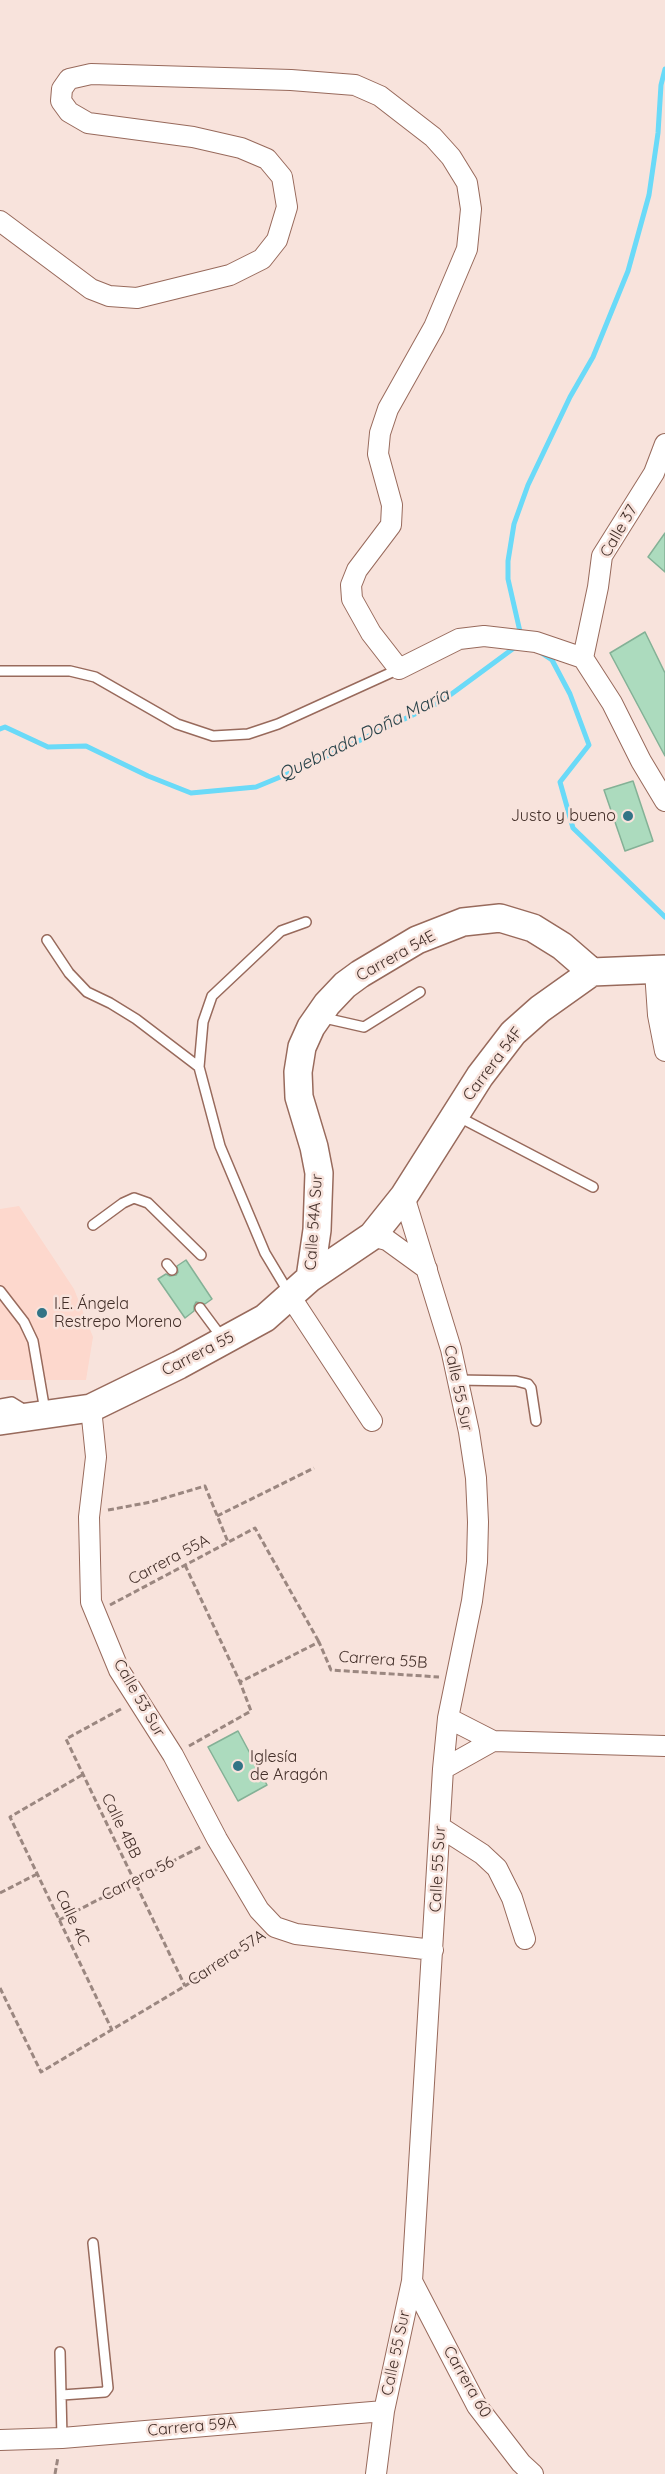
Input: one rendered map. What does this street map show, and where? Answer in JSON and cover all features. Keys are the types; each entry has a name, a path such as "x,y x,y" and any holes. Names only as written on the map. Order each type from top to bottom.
{"main road":[{"name":"Carrera 54E","path":"315,1021 345,985 417,940 462,922 500,918 534,928 562,946 592,972"},
{"path":"592,972 660,970"},
{"name":"Carrera 54F","path":"372,1236 405,1196 480,1077 513,1033 540,1009 592,972"},
{"name":"Calle 54A Sur","path":"310,1278 316,1230 319,1173 314,1147 298,1097 297,1072 302,1047 315,1021"},
{"name":"Carrera 55","path":"0,1421 91,1408 224,1341 264,1318 310,1278 372,1236"}],"street":[{"path":"0,221 91,289 110,296 137,298 230,274 262,259 277,240 287,207 282,177 267,159 241,148 193,137 88,123 69,112 61,101 62,89 69,79 91,74 291,80 355,86 380,96 433,137 451,157 467,183 471,209 467,249 434,327 388,409 380,434 378,454 392,505 391,525 357,570 351,585 352,599 371,633 399,669 459,639 484,636 536,642 583,658 612,703 641,761 665,801"},
{"name":"Calle 37","path":"583,658 602,556 654,473 665,444"},
{"path":"660,970 658,1014 665,1051"},
{"name":"Calle 55 Sur","path":"376,2474 384,2411 412,2281 434,1950 443,1769 448,1718 472,1601 477,1563 478,1522 476,1478 457,1380 405,1196"},
{"path":"372,1236 387,1240 427,1269"},
{"path":"290,1296 372,1421"},
{"name":"Calle 53 Sur","path":"91,1408 96,1457 89,1516 91,1602 119,1670 173,1755 217,1839 260,1910 275,1926"},
{"path":"448,1718 493,1741 665,1746"},
{"path":"443,1769 493,1741"},
{"path":"440,1827 482,1854 497,1868 512,1898 525,1938"},
{"name":"Carrera 57A","path":"275,1926 296,1934 434,1950"},
{"name":"Carrera 60","path":"412,2281 477,2406 521,2463 533,2474"},
{"name":"Carrera 59A","path":"0,2440 62,2438 384,2411"}],"lane":[{"path":"0,671 70,671 95,677 177,724 213,736 248,734 278,724 399,669"},
{"path":"290,1296 265,1252 220,1146 199,1067 203,1022 212,996 281,931 306,922"},
{"path":"47,940 69,973 87,993 110,1003 159,1035 199,1067"},
{"path":"315,1021 364,1027 420,992"},
{"path":"456,1115 593,1187"},
{"path":"93,1225 123,1203 134,1198 148,1203 201,1255"},
{"path":"0,1291 24,1322 33,1341 39,1414 12,1402 0,1404"},
{"path":"200,1308 224,1341"},
{"path":"457,1380 516,1381 528,1384 531,1388 536,1421"},
{"path":"62,2395 105,2392 108,2388 93,2243"},
{"path":"60,2352 62,2438"}],"path":[{"path":"217,1516 314,1468"},
{"path":"89,1516 151,1502 205,1486 228,1542"},
{"name":"Carrera 55A","path":"96,1613 255,1528 320,1642"},
{"path":"173,1755 251,1711 240,1682 185,1565"},
{"name":"Carrera 55B","path":"240,1682 320,1642 331,1670 456,1678"},
{"name":"Calle 4BB","path":"138,1699 66,1739 185,1986"},
{"name":"Calle 4C","path":"83,1774 10,1817 112,2030"},
{"name":"Carrera 56","path":"59,1920 217,1839"},
{"path":"0,1893 37,1874"},
{"name":"Carrera 57A","path":"0,1988 41,2072 185,1986 275,1926"}],"shaded area":[{"name":"I.E. Ángela Restrepo Moreno","path":"19,1206 74,1289 93,1337 86,1380 0,1380 0,1209"}],"building":[{"path":"665,533 665,572 648,557"},
{"path":"645,632 665,673 665,756 610,653"},
{"name":"Justo y bueno","path":"633,781 653,841 625,851 604,790"},
{"path":"186,1260 212,1299 205,1304 196,1302 194,1311 185,1318 158,1279 166,1274 176,1275 177,1266"},
{"name":"Iglesía de Aragón","path":"238,1731 267,1785 238,1801 208,1747"}],"waterway":[{"name":"Quebrada Doña María","path":"521,636 508,579 508,561 514,524 528,485 570,397 593,357 628,271 649,195 658,133 661,85 665,69"},
{"name":"Quebrada Doña María","path":"0,729 5,727 48,747 86,746 148,776 191,793 256,787 302,768 442,701 518,645"},
{"path":"540,652 552,660 570,694 589,745 560,782 573,828 665,917"}],"place":[{"name":"Justo y bueno","path":"628,816"},
{"name":"I.E. Ángela Restrepo Moreno","path":"42,1313"},
{"name":"Iglesía de Aragón","path":"238,1766"}]}
